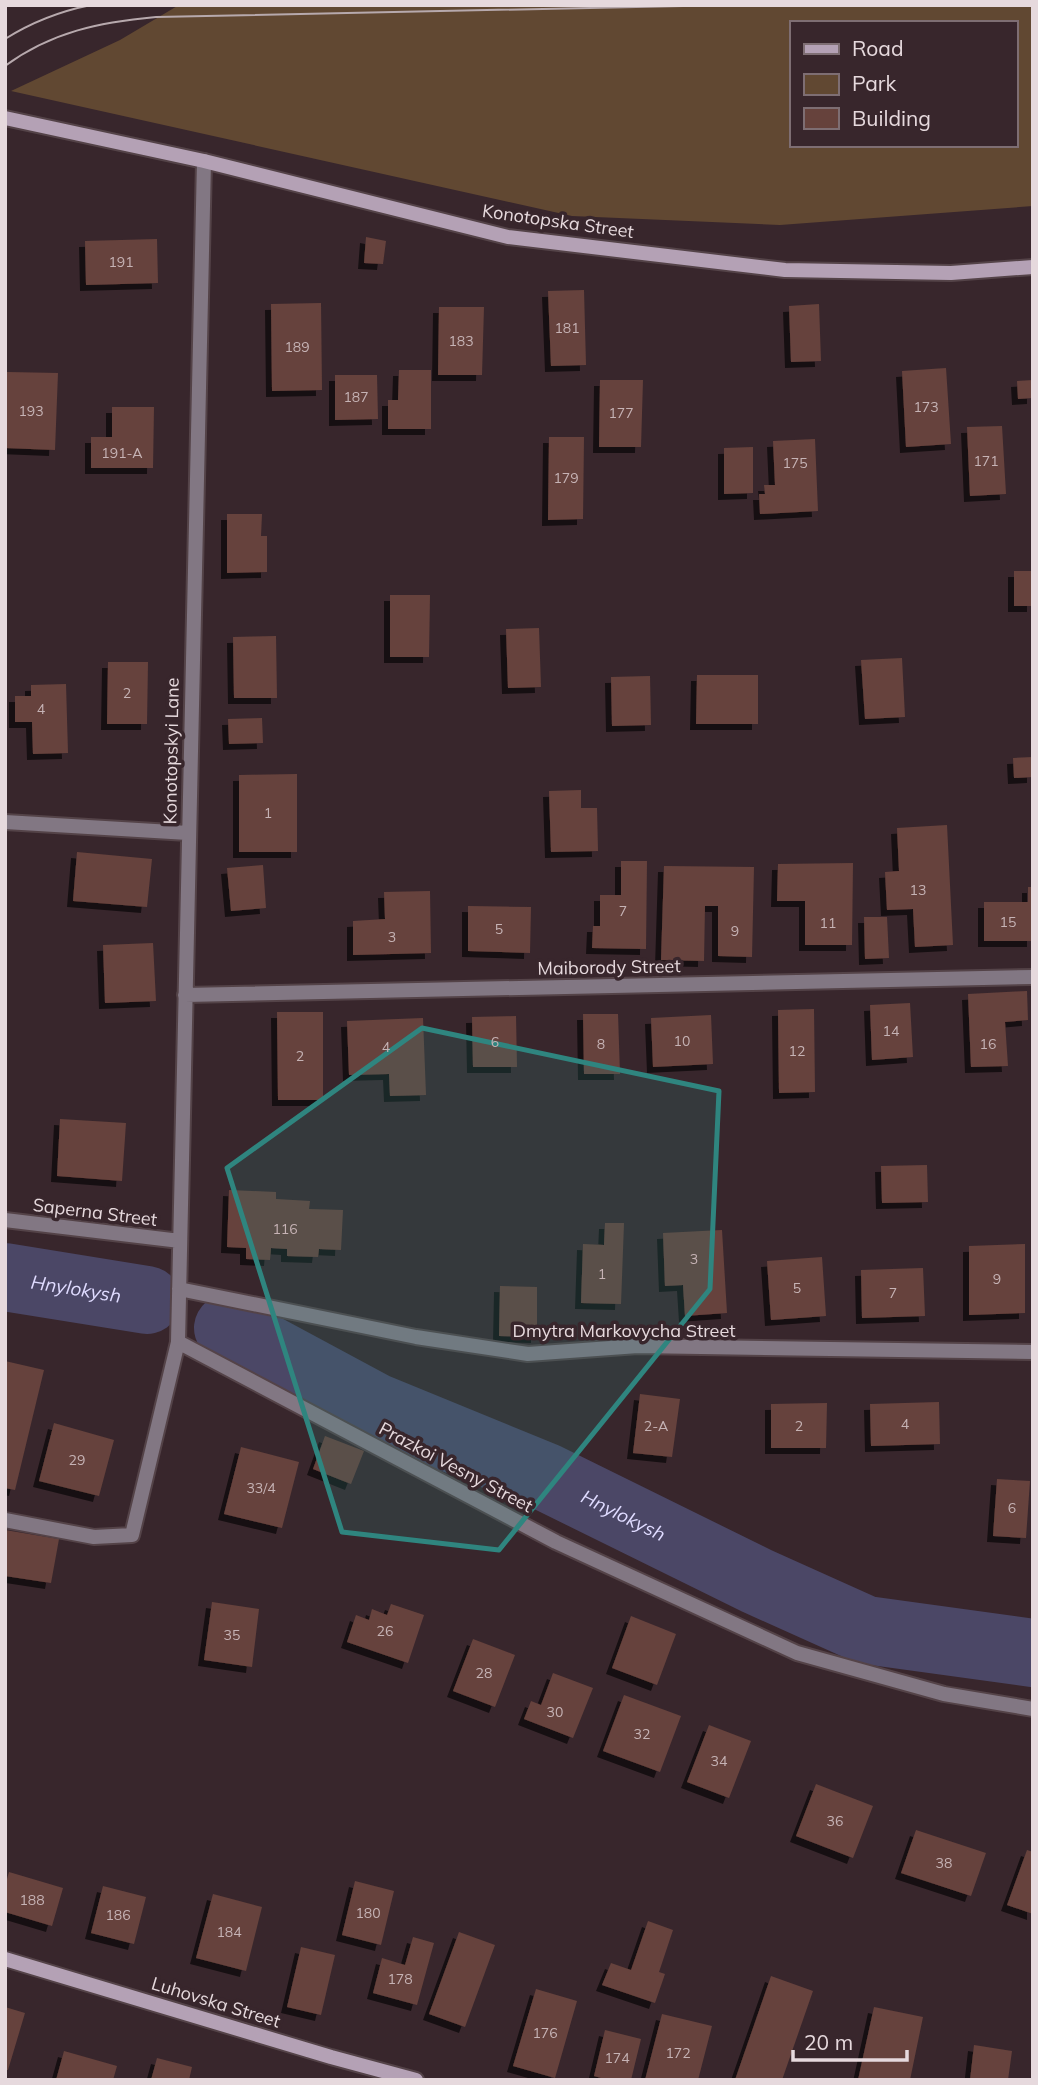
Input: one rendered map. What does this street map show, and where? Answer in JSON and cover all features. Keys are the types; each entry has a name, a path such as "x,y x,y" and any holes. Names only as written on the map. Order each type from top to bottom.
{"street":[{"name":"Konotopska Street","path":"5,118 204,161 508,237 785,270 951,273 1033,267"},
{"name":"Konotopskyi Lane","path":"178,1342 204,161"},
{"path":"5,822 188,833"},
{"name":"Maiborody Street","path":"185,995 1033,977"},
{"name":"Saperna Street","path":"5,1220 180,1241"},
{"name":"Dmytra Markovycha Street","path":"179,1289 416,1337 528,1354 638,1346 1033,1352"},
{"path":"5,1520 94,1537 132,1535 178,1342"},
{"name":"Prazkoi Vesny Street","path":"178,1342 556,1542 797,1653 944,1694 1033,1709"},
{"name":"Luhovska Street","path":"5,1959 416,2080"}],"highlighted area":[{"path":"422,1028 719,1091 710,1289 499,1550 342,1532 227,1168"}],"green space":[{"path":"179,5 1033,5 1033,206 780,225 572,216 11,91 120,40"}],"building":[{"path":"366,237 386,241 383,264 364,263"},
{"path":"157,239 158,283 86,285 85,241"},
{"path":"584,290 586,365 551,366 548,291"},
{"path":"321,303 322,390 272,391 271,304"},
{"path":"819,304 821,361 791,362 789,306"},
{"path":"439,307 484,307 482,375 438,375"},
{"path":"946,368 951,444 906,447 902,371"},
{"path":"399,370 431,370 431,429 388,429 388,400 398,400"},
{"path":"7,372 58,373 55,450 5,448"},
{"path":"335,375 377,375 378,419 335,420"},
{"path":"600,380 643,380 641,447 599,447"},
{"path":"1033,380 1033,398 1018,399 1017,381"},
{"path":"112,407 154,407 153,468 91,468 91,437 112,437"},
{"path":"1002,426 1006,494 970,496 967,427"},
{"path":"549,437 584,437 583,519 548,520"},
{"path":"815,439 818,511 760,514 759,494 765,494 764,485 775,485 773,441"},
{"path":"753,447 753,493 724,494 724,448"},
{"path":"227,514 262,514 261,536 267,536 267,572 227,573"},
{"path":"1014,571 1033,571 1033,606 1014,606"},
{"path":"390,595 430,595 429,657 390,657"},
{"path":"539,628 541,687 508,688 506,629"},
{"path":"276,636 277,698 234,698 233,637"},
{"path":"902,658 905,717 865,719 861,660"},
{"path":"108,662 148,662 147,724 107,724"},
{"path":"697,675 758,675 758,724 696,724"},
{"path":"650,676 651,725 612,726 611,677"},
{"path":"66,684 68,753 33,754 32,722 15,722 15,696 31,696 31,685"},
{"path":"262,718 263,743 229,744 228,719"},
{"path":"1033,757 1033,777 1014,778 1013,758"},
{"path":"297,774 297,852 239,852 239,775"},
{"path":"581,790 581,808 597,808 598,851 551,852 549,791"},
{"path":"947,825 953,945 915,947 913,909 887,910 885,872 899,871 897,828"},
{"path":"77,852 152,859 147,907 73,901"},
{"path":"621,861 647,861 646,949 592,948 593,926 600,926 600,895 621,895"},
{"path":"853,863 852,945 805,945 805,901 777,901 778,864"},
{"path":"263,865 266,908 231,911 227,868"},
{"path":"664,866 754,867 752,957 718,956 718,906 705,906 704,961 661,960"},
{"path":"1028,887 1033,887 1033,941 984,941 984,902 1028,902"},
{"path":"430,891 431,953 353,955 353,921 385,919 384,892"},
{"path":"468,906 531,907 530,953 468,951"},
{"path":"864,917 887,917 889,958 865,959"},
{"path":"153,943 156,1001 105,1003 103,945"},
{"path":"1027,991 1028,1020 1005,1022 1008,1066 971,1067 968,994"},
{"path":"910,1003 913,1057 872,1060 870,1005"},
{"path":"814,1009 815,1092 779,1093 778,1010"},
{"path":"277,1012 323,1012 323,1100 278,1100"},
{"path":"583,1014 618,1014 620,1074 584,1074"},
{"path":"711,1015 713,1064 653,1067 651,1018"},
{"path":"516,1016 517,1067 473,1067 472,1017"},
{"path":"423,1018 426,1095 390,1096 389,1074 349,1075 347,1021"},
{"path":"60,1119 126,1123 122,1181 57,1176"},
{"path":"927,1165 928,1202 882,1203 881,1166"},
{"path":"229,1190 276,1192 276,1199 310,1201 309,1209 343,1210 341,1250 319,1249 318,1257 287,1256 287,1249 271,1248 270,1260 246,1259 246,1248 227,1247"},
{"path":"605,1223 624,1223 621,1304 581,1303 583,1244 604,1245"},
{"path":"722,1230 727,1313 685,1316 683,1285 665,1286 663,1233"},
{"path":"1025,1244 1025,1313 969,1315 969,1246"},
{"path":"822,1257 826,1316 771,1320 767,1261"},
{"path":"923,1268 925,1316 862,1318 861,1270"},
{"path":"500,1286 537,1287 537,1337 499,1336"},
{"path":"5,1361 44,1370 15,1490 5,1488"},
{"path":"640,1394 680,1399 672,1457 633,1453"},
{"path":"939,1402 940,1444 871,1446 870,1404"},
{"path":"827,1403 826,1448 771,1448 771,1404"},
{"path":"54,1423 114,1440 99,1496 39,1481"},
{"path":"325,1436 364,1451 351,1484 313,1469"},
{"path":"241,1447 299,1462 282,1528 224,1514"},
{"path":"997,1479 1030,1481 1026,1538 993,1536"},
{"path":"5,1530 59,1539 51,1583 5,1576"},
{"path":"212,1602 259,1609 252,1667 204,1660"},
{"path":"391,1604 424,1615 408,1663 347,1642 356,1615 369,1620 372,1609 387,1615"},
{"path":"631,1616 676,1634 657,1685 612,1668"},
{"path":"473,1639 515,1655 495,1707 453,1691"},
{"path":"553,1673 593,1688 573,1738 524,1719 531,1701 541,1705"},
{"path":"624,1695 681,1716 660,1772 603,1751"},
{"path":"709,1725 751,1741 729,1798 687,1782"},
{"path":"816,1784 873,1806 853,1858 796,1836"},
{"path":"916,1830 986,1853 971,1896 901,1873"},
{"path":"1027,1850 1033,1852 1033,1914 1007,1905"},
{"path":"9,1872 63,1888 52,1926 5,1912 5,1886"},
{"path":"355,1881 394,1891 381,1945 342,1935"},
{"path":"103,1886 146,1897 134,1944 91,1933"},
{"path":"213,1894 262,1907 246,1971 196,1958"},
{"path":"648,1921 673,1930 659,1972 665,1974 655,2003 602,1985 611,1963 631,1970"},
{"path":"459,1932 495,1945 465,2027 429,2014"},
{"path":"413,1937 434,1943 417,2005 373,1993 382,1958 405,1965"},
{"path":"301,1947 335,1955 321,2015 287,2007"},
{"path":"771,1976 813,1991 782,2080 735,2080"},
{"path":"536,1989 577,2001 555,2078 513,2066"},
{"path":"5,2007 25,2013 8,2070 5,2070"},
{"path":"874,2007 923,2017 910,2080 858,2080"},
{"path":"662,2014 712,2026 698,2080 645,2080"},
{"path":"605,2030 641,2039 631,2080 608,2080 594,2076"},
{"path":"974,2045 1012,2051 1008,2080 970,2080"},
{"path":"64,2051 117,2066 113,2080 56,2080"},
{"path":"157,2058 192,2067 189,2080 151,2080"}],"waterway":[{"name":"Hnylokysh","path":"5,1277 147,1300"},
{"name":"Hnylokysh","path":"228,1328 375,1407 546,1477 757,1581 866,1630 1033,1653"}],"tram line":[{"path":"5,39 47,18 91,5"},
{"path":"5,66 22,54 58,37 115,22 156,17 730,5"}]}
